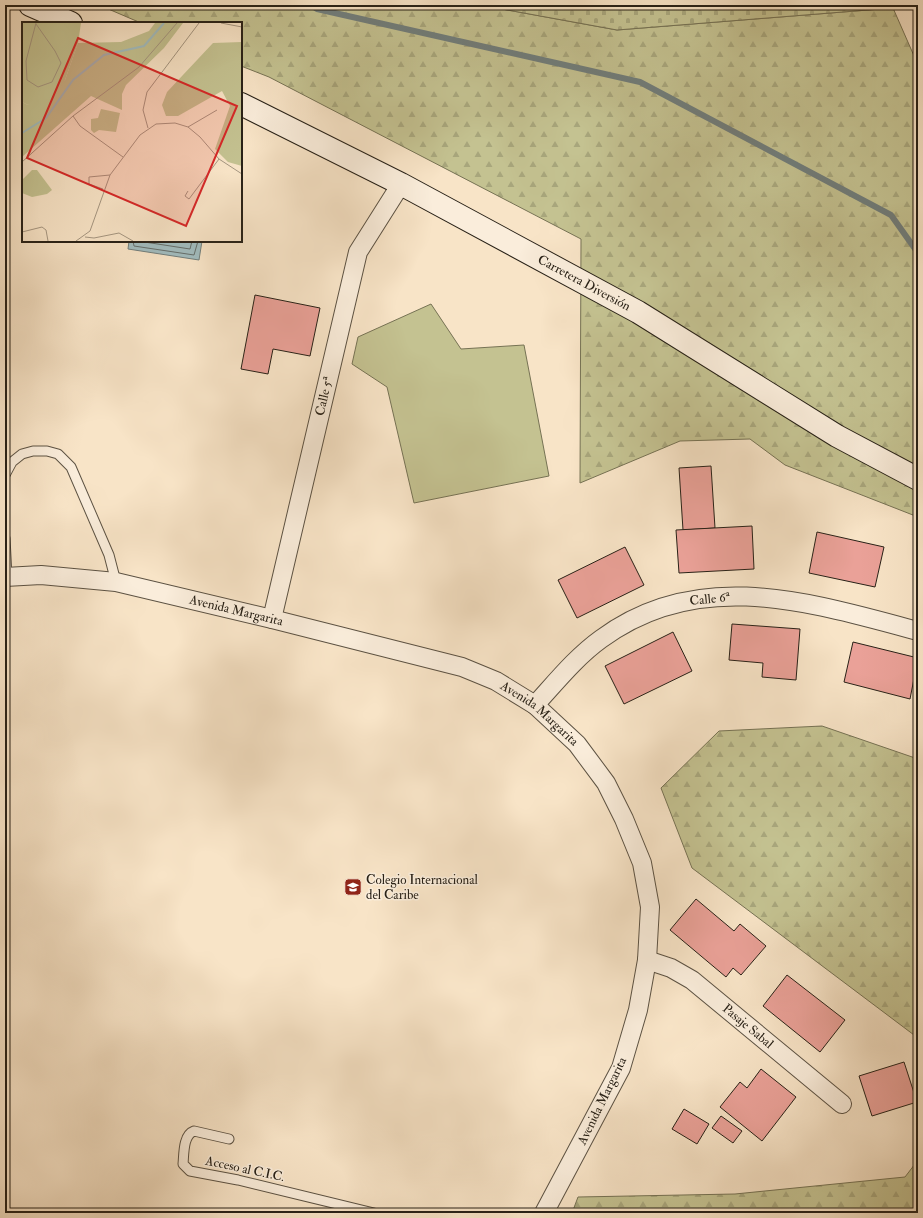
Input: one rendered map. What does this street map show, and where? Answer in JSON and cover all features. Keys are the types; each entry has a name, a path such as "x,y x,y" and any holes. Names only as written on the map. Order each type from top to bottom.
{"main road":[{"path":"30,5 69,22"},
{"name":"Carretera Diversión","path":"242,104 401,184 638,312 837,436 918,480"}],"street":[{"name":"Calle 5ª","path":"272,619 358,252 401,184"},
{"name":"Avenida Margarita","path":"6,577 41,575 116,582 272,619 462,668 496,681 535,705 577,744 606,783 624,819 642,863 650,907 647,960 638,1010 621,1068 544,1213"},
{"name":"Calle 6ª","path":"535,705 571,664 601,639 636,616 678,602 717,596 763,596 820,605 918,631"},
{"name":"Pasaje Sabal","path":"647,960 671,968 692,980 842,1104"}],"lane":[{"path":"5,475 12,462 22,454 33,451 47,451 58,454 71,467 109,555 116,582"},
{"path":"5,538 6,577"},
{"name":"Acceso al C.I.C.","path":"228,1139 194,1131 189,1132 183,1164 190,1171 238,1180 374,1213"}],"green space":[{"path":"99,5 480,5 617,30 893,8 918,65 918,517 785,465 750,439 680,441 580,483 581,239 269,77 242,66 242,22 139,22"},
{"path":"480,5 907,5 893,8 617,30"},
{"path":"431,304 461,349 524,345 549,476 414,503 387,387 352,364 358,337"},
{"path":"822,726 918,759 918,1038 692,868 661,788 719,731"},
{"path":"918,1160 918,1213 572,1213 578,1197 735,1194 905,1177"}],"water":[{"path":"129,242 202,242 199,260 128,249"}],"building":[{"path":"255,295 320,308 310,356 273,349 268,374 241,369"},
{"path":"711,466 715,528 683,530 679,468"},
{"path":"752,526 754,569 679,573 676,530"},
{"path":"817,532 884,547 875,587 809,573"},
{"path":"625,547 644,585 577,618 558,580"},
{"path":"732,624 800,629 796,680 762,677 763,663 729,660"},
{"path":"673,632 692,671 624,704 605,666"},
{"path":"853,642 918,658 910,699 844,682"},
{"path":"696,899 734,931 740,924 766,946 741,975 733,968 726,977 670,930"},
{"path":"787,975 845,1020 820,1052 763,1006"},
{"path":"904,1062 917,1102 872,1116 859,1076"},
{"path":"761,1069 796,1097 762,1141 720,1107 740,1082 747,1088"},
{"path":"684,1109 709,1124 697,1144 672,1129"},
{"path":"721,1116 742,1131 733,1143 712,1128"}],"waterway":[{"path":"311,5 317,9 640,82 891,215 918,253"}],"place":[{"name":"Colegio Internacional del Caribe","path":"353,887"}]}
